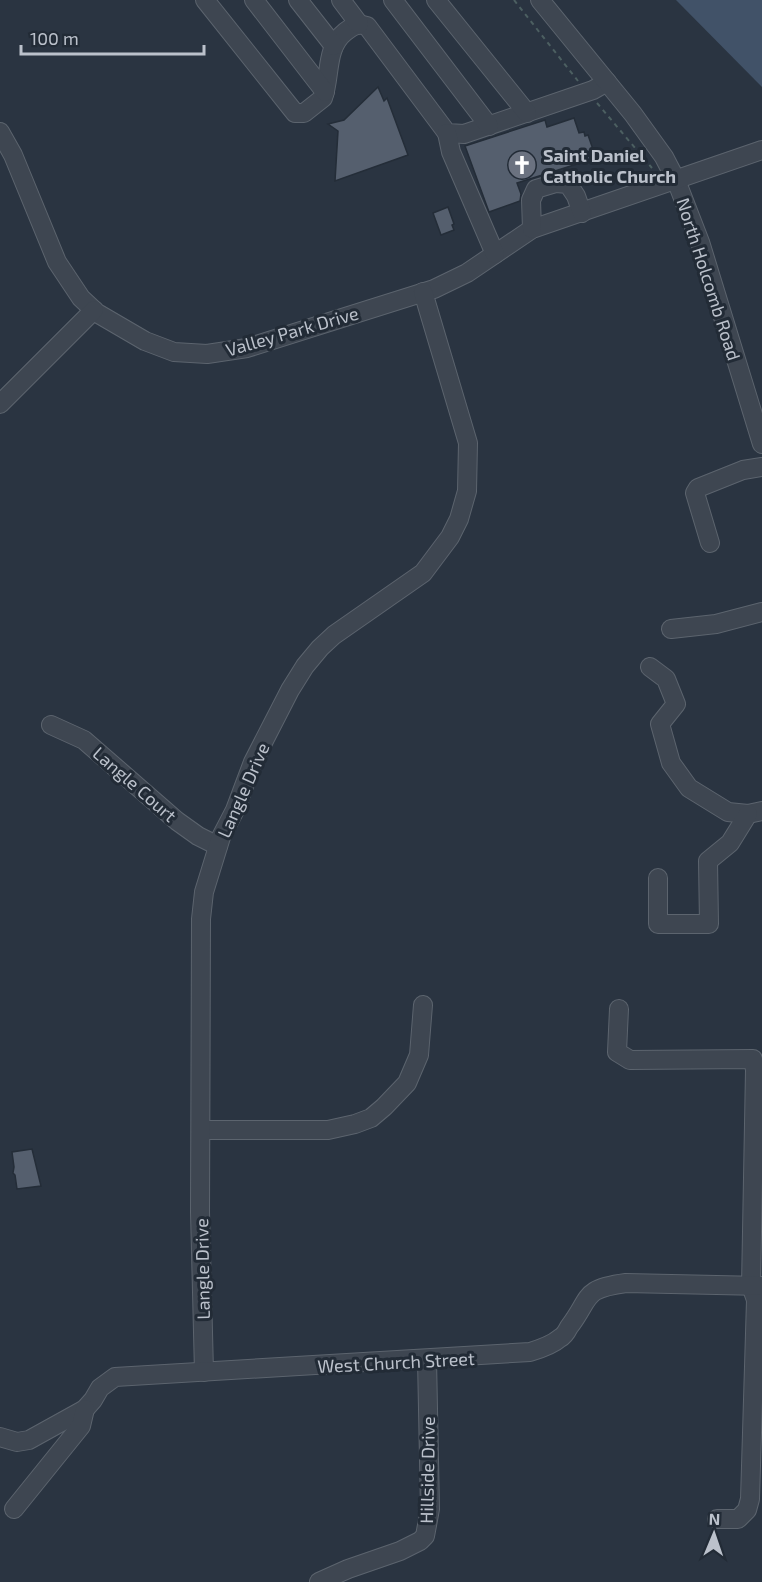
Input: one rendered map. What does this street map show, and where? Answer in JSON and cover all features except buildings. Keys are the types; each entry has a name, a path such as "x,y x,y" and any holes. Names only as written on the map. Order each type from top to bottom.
{"street":[{"path":"205,0 295,113 304,113 323,98 337,39 354,25 367,26 447,133 450,152 495,254"},
{"path":"254,0 325,92"},
{"path":"298,0 334,46"},
{"path":"341,0 359,24"},
{"path":"393,0 489,126"},
{"path":"436,0 527,113"},
{"name":"North Holcomb Road","path":"540,0 633,114 664,158 676,180 700,242 762,444"},
{"path":"447,133 464,134 593,90 607,82"},
{"name":"Valley Park Drive","path":"0,132 13,156 57,262 81,297 94,310 145,341 174,352 207,354 247,348 449,284 532,230 762,150"},
{"path":"532,230 531,200 536,189 556,183 568,184 576,196 582,213"},
{"name":"Langle Drive","path":"204,1372 200,1212 201,919 204,892 219,846 253,762 305,666 334,635 423,573 450,537 459,519 466,491 468,443 423,292"},
{"path":"0,404 94,310"},
{"path":"710,543 695,493 698,488 743,470 762,466"},
{"path":"671,629 716,624 762,612"},
{"path":"650,667 666,679 676,704 660,724 671,763 689,788 728,812 755,812"},
{"name":"Langle Court","path":"51,725 84,740 177,821 198,836 219,846"},
{"path":"658,878 658,924 709,924 708,861 730,843 755,812"},
{"path":"202,1130 328,1130 370,1118 407,1083 419,1056 423,1005"},
{"path":"619,1009 617,1052 630,1060 753,1059 758,1070 757,1286 750,1499 747,1510 738,1519 717,1519"},
{"name":"West Church Street","path":"0,1437 17,1442 24,1441 84,1409 100,1388 115,1377 530,1352 561,1338 591,1293 607,1286 626,1283 757,1286"},
{"name":"Hillside Drive","path":"320,1582 348,1569 400,1551 425,1536 430,1509 427,1359"},
{"path":"14,1509 81,1426 84,1409"}],"water":[{"path":"676,0 762,0 762,87"}],"place":[{"name":"Saint Daniel Catholic Church","path":"522,165"}]}
